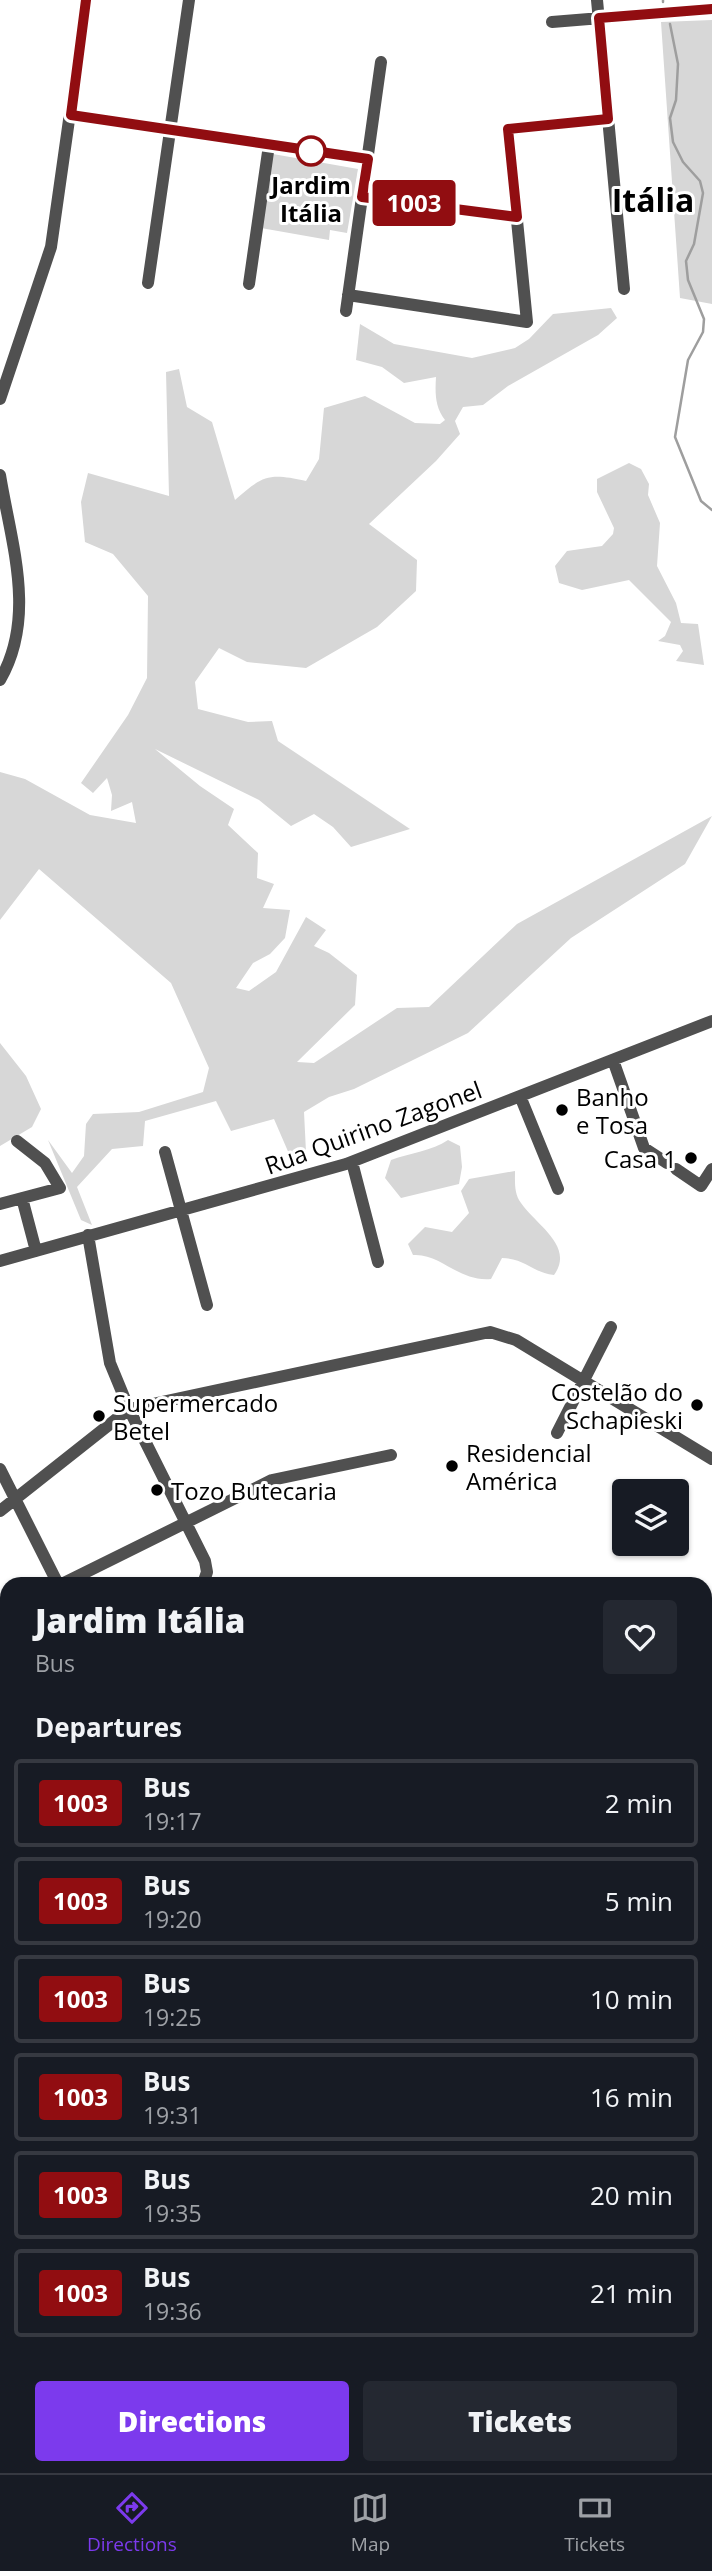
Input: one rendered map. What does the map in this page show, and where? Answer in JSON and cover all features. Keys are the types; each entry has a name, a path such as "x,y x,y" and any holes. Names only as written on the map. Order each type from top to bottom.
{"street":[{"path":"0,399 51,247 86,0"},
{"path":"149,283 189,0"},
{"path":"597,0 624,289"},
{"path":"552,22 712,9"},
{"path":"346,311 381,62"},
{"path":"71,115 368,159"},
{"path":"348,295 527,322 508,129 608,119"},
{"path":"249,284 269,145"},
{"path":"362,197 517,217"},
{"path":"0,475 21,607 16,643 0,680"},
{"name":"Rua Quirino Zagonel","path":"0,1261 352,1162 712,1021"},
{"path":"613,1060 643,1148 701,1186 712,1170"},
{"path":"520,1097 558,1189"},
{"path":"0,1204 60,1188 45,1163 17,1140"},
{"path":"165,1152 207,1305"},
{"path":"352,1162 378,1262"},
{"path":"22,1198 36,1251"},
{"path":"88,1235 107,1354 129,1409 207,1567 205,1577"},
{"path":"557,1433 611,1327"},
{"path":"0,1511 129,1409 490,1332 516,1340 712,1459"},
{"path":"74,1577 272,1480 391,1455"},
{"path":"0,1469 56,1577"}],"shaded area":[{"path":"712,20 712,304 680,298 661,22"},
{"path":"273,154 358,169 347,233 330,230 329,240 261,228"},
{"path":"611,308 617,318 598,335 508,386 483,405 463,407 455,421 460,434 436,461 369,524 417,560 416,591 377,627 306,668 247,662 219,648 195,682 198,709 248,722 272,721 278,741 410,829 351,847 333,827 314,814 291,826 259,800 155,749 200,786 234,809 228,825 258,853 257,878 274,884 263,908 290,910 285,938 270,954 253,963 236,988 249,991 276,972 306,917 326,930 314,946 329,953 357,975 355,1005 297,1062 314,1063 397,1008 429,1007 517,924 712,816 685,864 571,938 468,1033 354,1089 329,1097 304,1112 306,1152 293,1163 274,1119 231,1131 216,1101 145,1121 143,1146 112,1149 77,1187 92,1225 81,1220 48,1140 72,1173 84,1156 86,1124 93,1114 139,1112 203,1092 209,1068 171,983 39,869 0,920 0,772 25,779 90,815 136,823 132,802 111,811 112,795 107,778 93,793 81,783 128,715 147,678 148,596 113,554 85,542 81,502 88,473 169,496 166,372 179,369 187,407 212,422 235,500 253,485 267,478 283,477 306,481 319,459 324,408 365,396 415,423 440,424 445,420 436,400 436,377 404,383 382,367 356,360 360,324 394,344 472,358 515,348 529,339 553,314"},
{"path":"629,463 641,469 649,484 648,495 660,523 657,566 676,603 681,623 698,624 704,665 676,661 683,651 680,645 658,641 665,636 671,622 629,580 582,590 559,583 555,566 567,551 602,546 613,534 614,528 597,492 597,479"},
{"path":"0,1043 26,1076 41,1109 32,1127 0,1146"},
{"path":"448,1140 460,1146 462,1167 459,1184 401,1198 385,1178 391,1160"},
{"path":"515,1171 515,1188 519,1200 557,1245 560,1255 554,1275 502,1258 491,1279 479,1279 432,1258 413,1255 408,1244 425,1227 452,1232 469,1213 461,1191 469,1179"}],"waterway":[{"path":"670,24 678,64 676,100 670,118 673,142 683,162 700,181 703,193 694,244 686,261 688,280 704,319 703,332 688,360 675,437 701,501 712,510"}],"bus line":[{"name":"1003","path":"86,0 71,115 368,159 362,197 517,217 508,129 608,119 599,18 712,9"}],"place":[{"name":"Jardim Itália","path":"311,151"},
{"name":"Banho e Tosa","path":"562,1110"},
{"name":"Casa 1","path":"691,1158"},
{"name":"Costelão do Schapieski","path":"697,1405"},
{"name":"Supermercado Betel","path":"99,1416"},
{"name":"Residencial América","path":"452,1466"},
{"name":"Tozo Butecaria","path":"157,1490"}],"district":[{"name":"Itália","path":"653,199"}]}
